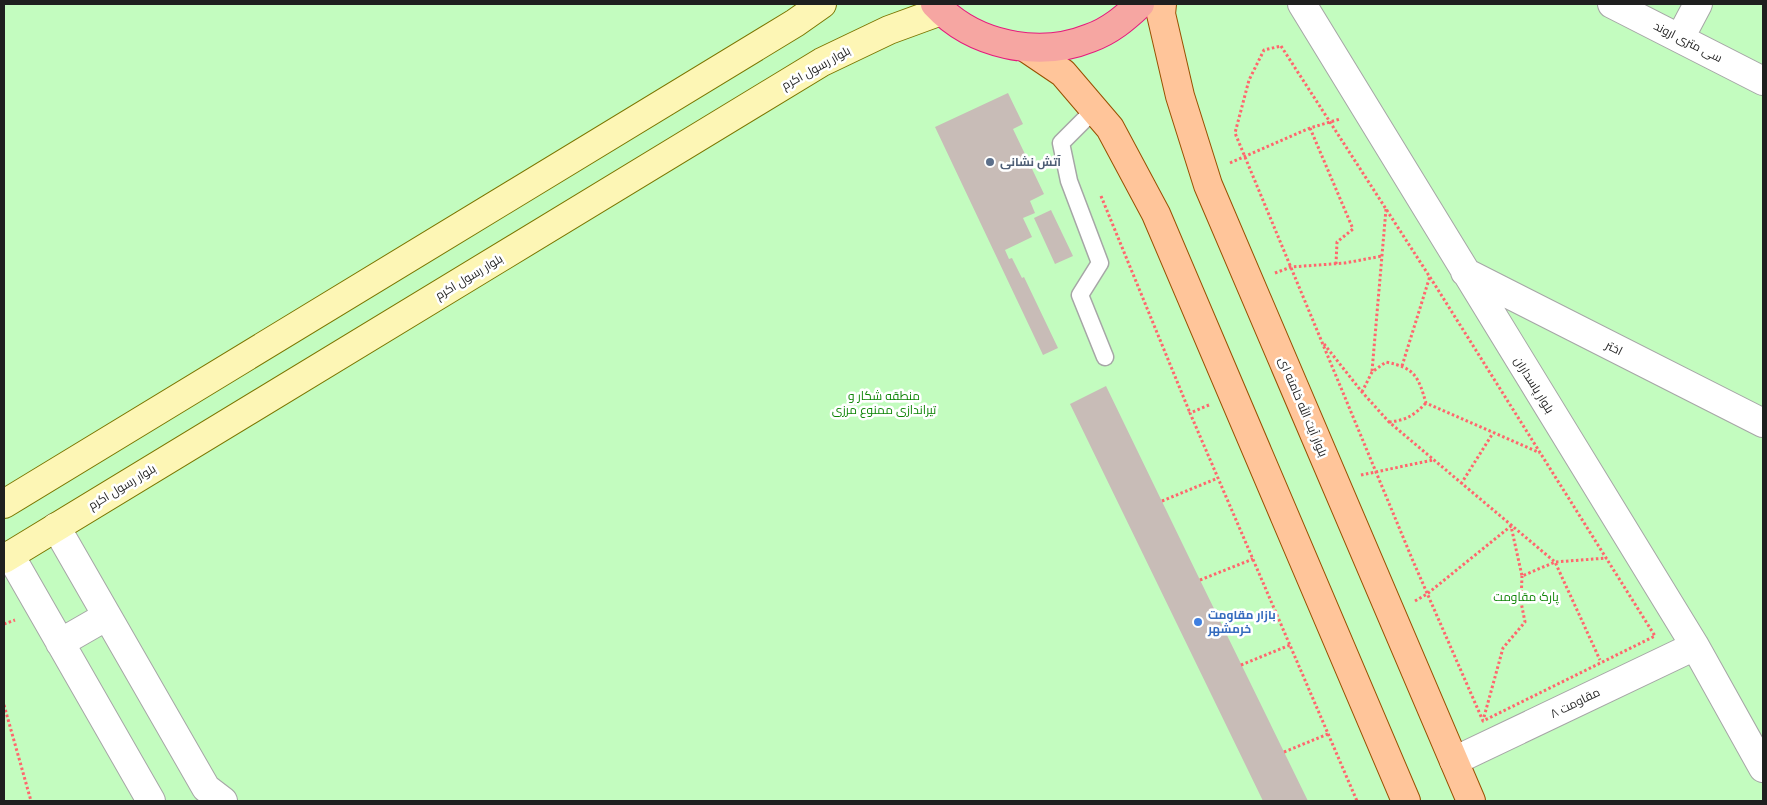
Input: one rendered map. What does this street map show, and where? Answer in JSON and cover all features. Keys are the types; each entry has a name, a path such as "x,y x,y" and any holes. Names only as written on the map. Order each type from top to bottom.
{"highway":[{"path":"938,7 966,29 995,42 1026,48 1059,47 1090,38 1119,23 1140,4"}],"main road":[{"path":"4,504 822,4"},
{"name":"بلوار آیت الله خامنه ای","path":"1162,4 1161,14 1180,96 1205,174 1471,801"},
{"name":"بلوار رسول اکرم","path":"7,557 822,62 938,7"},
{"path":"1026,48 1063,73 1110,128 1156,214 1406,801"}],"street":[{"name":"بلوار پاسداران","path":"1302,4 1695,646 1763,768"},
{"name":"سی متری اروند","path":"1612,4 1763,81"},
{"path":"1680,38 1698,4"},
{"name":"اختر","path":"1462,267 1763,424"},
{"path":"56,527 206,788 223,801"},
{"path":"7,557 60,643 151,801"},
{"path":"60,643 107,616"},
{"name":"مقاومت ۸","path":"1454,760 1488,732 1695,646"}],"lane":[{"path":"1094,110 1061,143 1069,181 1100,263 1080,295 1105,357"}],"path":[{"path":"1280,46 1430,276 1655,636 1601,663 1488,732 1427,594 1235,133 1249,80 1264,50 1280,46"},
{"path":"1205,174 1310,128 1330,123 1366,109"},
{"path":"1310,128 1353,229 1337,242 1336,264"},
{"path":"1100,194 1190,412 1356,801"},
{"path":"1362,392 1372,372 1386,208"},
{"path":"1250,282 1291,267 1336,264 1382,256"},
{"path":"1430,276 1462,267"},
{"path":"1402,366 1430,276"},
{"path":"1321,340 1362,392 1389,422 1555,562 1601,663"},
{"path":"1372,372 1386,362 1402,366 1412,372 1420,383 1426,403 1541,454"},
{"path":"1190,412 1233,395"},
{"path":"1389,422 1400,421 1414,416 1426,403"},
{"path":"1461,484 1493,433"},
{"path":"1334,480 1434,460"},
{"path":"1162,501 1218,478"},
{"path":"1391,614 1427,594 1512,526"},
{"path":"1488,732 1502,648 1525,622 1521,602 1522,576 1512,526"},
{"path":"1522,576 1555,562 1606,558 1636,551"},
{"path":"1200,580 1253,559"},
{"path":"1241,665 1290,645"},
{"path":"4,705 31,801"},
{"path":"1284,752 1328,734"}],"green space":[{"name":"منطقه شکار و تیراندازی ممنوع مرزی","path":"4,4 1763,4 1763,801 4,801"}],"building":[{"name":"آتش نشانی","path":"1008,93 1023,124 1013,129 1044,194 1030,201 1035,213 1023,218 1032,237 1005,250 1009,259 1012,258 1022,278 1024,277 1058,348 1043,355 935,127"},
{"path":"1051,210 1073,256 1055,264 1034,218"},
{"name":"بازار مقاومت خرمشهر","path":"1106,386 1308,801 1263,801 1070,404"}],"place":[{"name":"آتش نشانی","path":"990,162"},
{"name":"بازار مقاومت خرمشهر","path":"1198,622"}],"park label":[{"name":"پارک مقاومت","path":"1526,597"}]}
